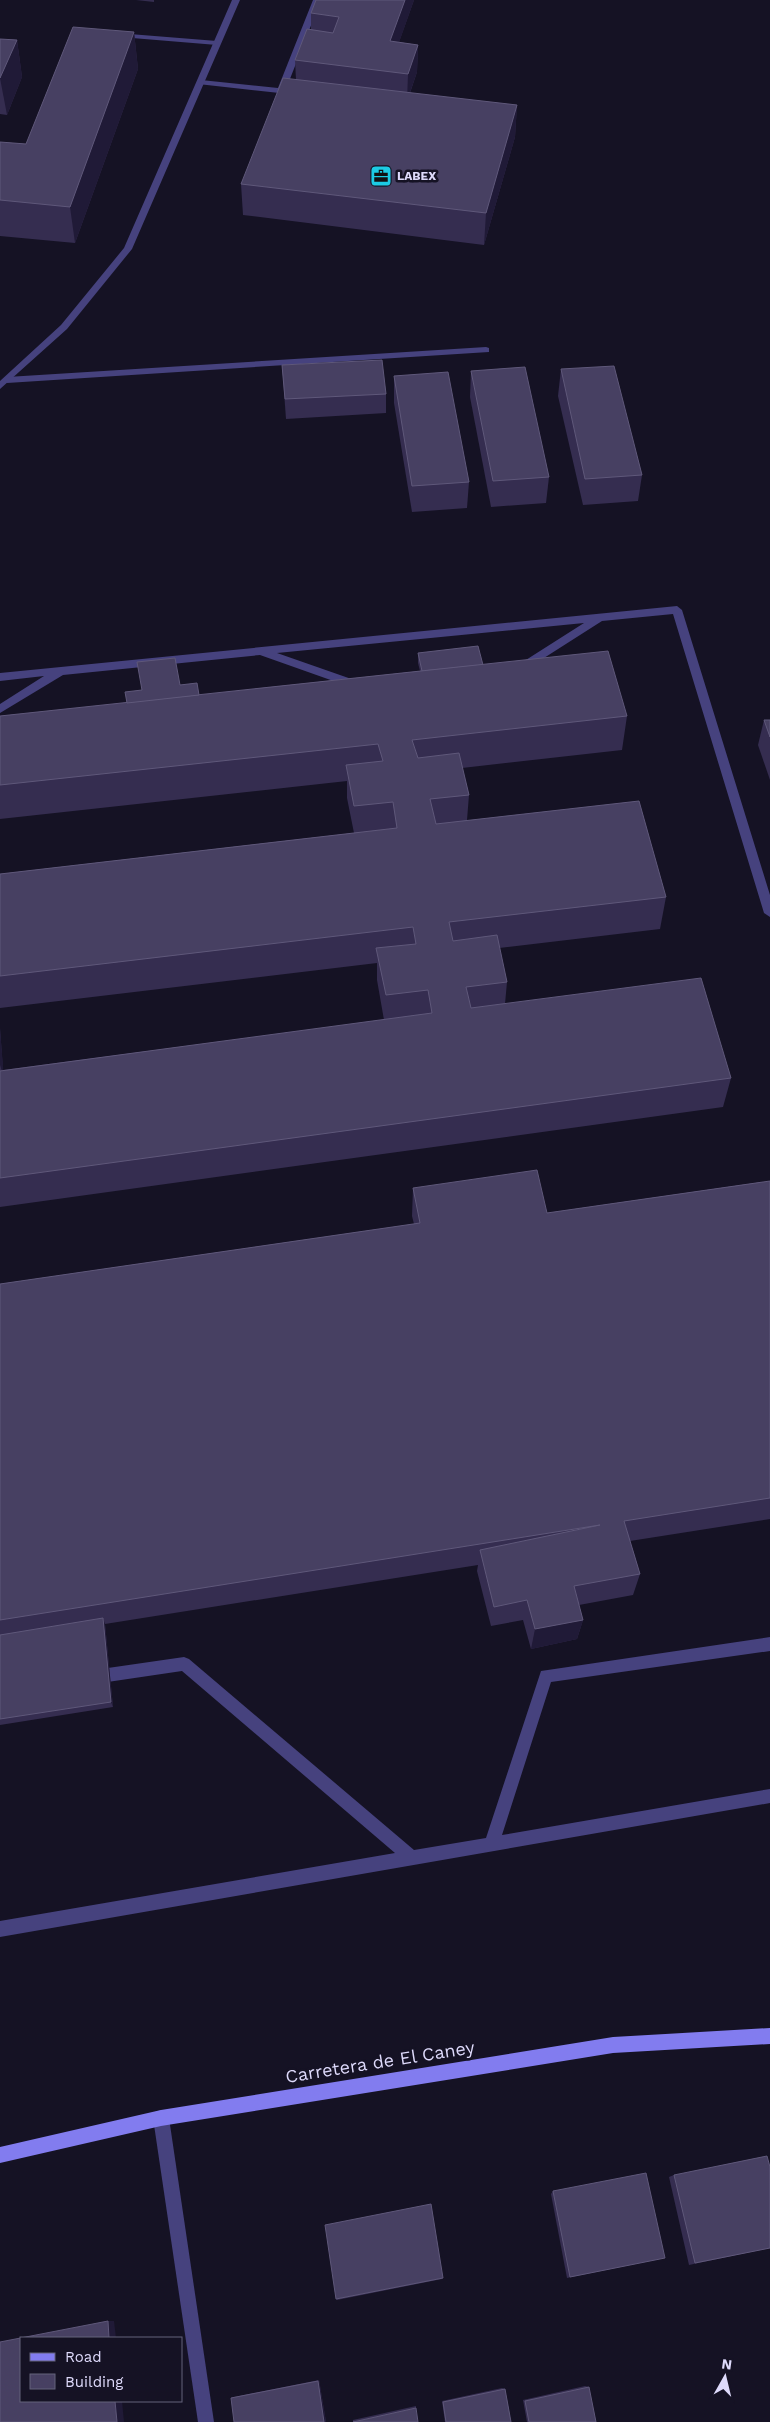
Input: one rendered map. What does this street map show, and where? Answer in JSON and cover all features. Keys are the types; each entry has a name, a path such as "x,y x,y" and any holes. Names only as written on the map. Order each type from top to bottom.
{"main road":[{"name":"Carretera de El Caney","path":"0,2156 161,2118 613,2045 770,2036"}],"street":[{"path":"3,383 64,327 128,249 236,0"},
{"path":"281,91 317,0"},
{"path":"115,35 217,44"},
{"path":"200,82 300,93"},
{"path":"3,383 486,350"},
{"path":"0,677 678,610 770,913"},
{"path":"516,672 601,617"},
{"path":"260,651 365,688"},
{"path":"0,709 62,671"},
{"path":"491,1845 546,1676 770,1644"},
{"path":"78,1679 184,1664 411,1857"},
{"path":"0,1928 770,1796"},
{"path":"161,2118 206,2422"}],"building":[{"path":"316,0 405,0 390,41 418,45 408,74 295,60 307,29 333,33 339,17 311,13"},
{"path":"73,27 134,32 70,207 0,200 0,142 26,144"},
{"path":"0,39 17,40 0,78"},
{"name":"LABEX","path":"283,78 517,105 486,213 241,184"},
{"path":"382,360 386,394 285,399 282,365"},
{"path":"614,366 642,475 585,479 561,369"},
{"path":"525,367 549,477 493,481 471,371"},
{"path":"448,372 469,482 412,486 394,376"},
{"path":"478,646 483,665 422,671 418,653"},
{"path":"608,651 627,716 412,740 418,758 459,753 469,795 430,799 436,824 639,801 666,897 449,922 453,941 497,935 507,982 466,987 471,1008 701,978 731,1078 0,1178 0,1071 432,1013 428,990 386,995 376,948 416,944 413,927 0,976 0,874 397,828 393,802 354,806 346,765 383,761 378,744 0,785 0,716"},
{"path":"175,658 180,685 197,683 199,695 127,703 125,692 142,690 137,662"},
{"path":"764,720 770,720 770,737"},
{"path":"537,1170 547,1213 770,1181 770,1498 624,1521 640,1574 574,1586 583,1620 535,1629 527,1600 494,1607 480,1550 600,1525 0,1620 0,1284 420,1223 413,1188"},
{"path":"103,1618 111,1702 0,1719 0,1635"},
{"path":"767,2156 770,2167 770,2248 695,2263 674,2175"},
{"path":"646,2173 665,2258 570,2277 553,2191"},
{"path":"431,2204 443,2278 336,2299 325,2225"},
{"path":"108,2321 109,2337 26,2337"},
{"path":"20,2338 20,2402 115,2402 117,2422 0,2422 0,2342"},
{"path":"318,2381 324,2422 234,2422 231,2398"},
{"path":"589,2387 596,2422 529,2422 525,2401"},
{"path":"505,2389 511,2422 446,2422 443,2402"},
{"path":"416,2408 418,2422 353,2422"}],"place":[{"name":"LABEX","path":"381,176"}]}
